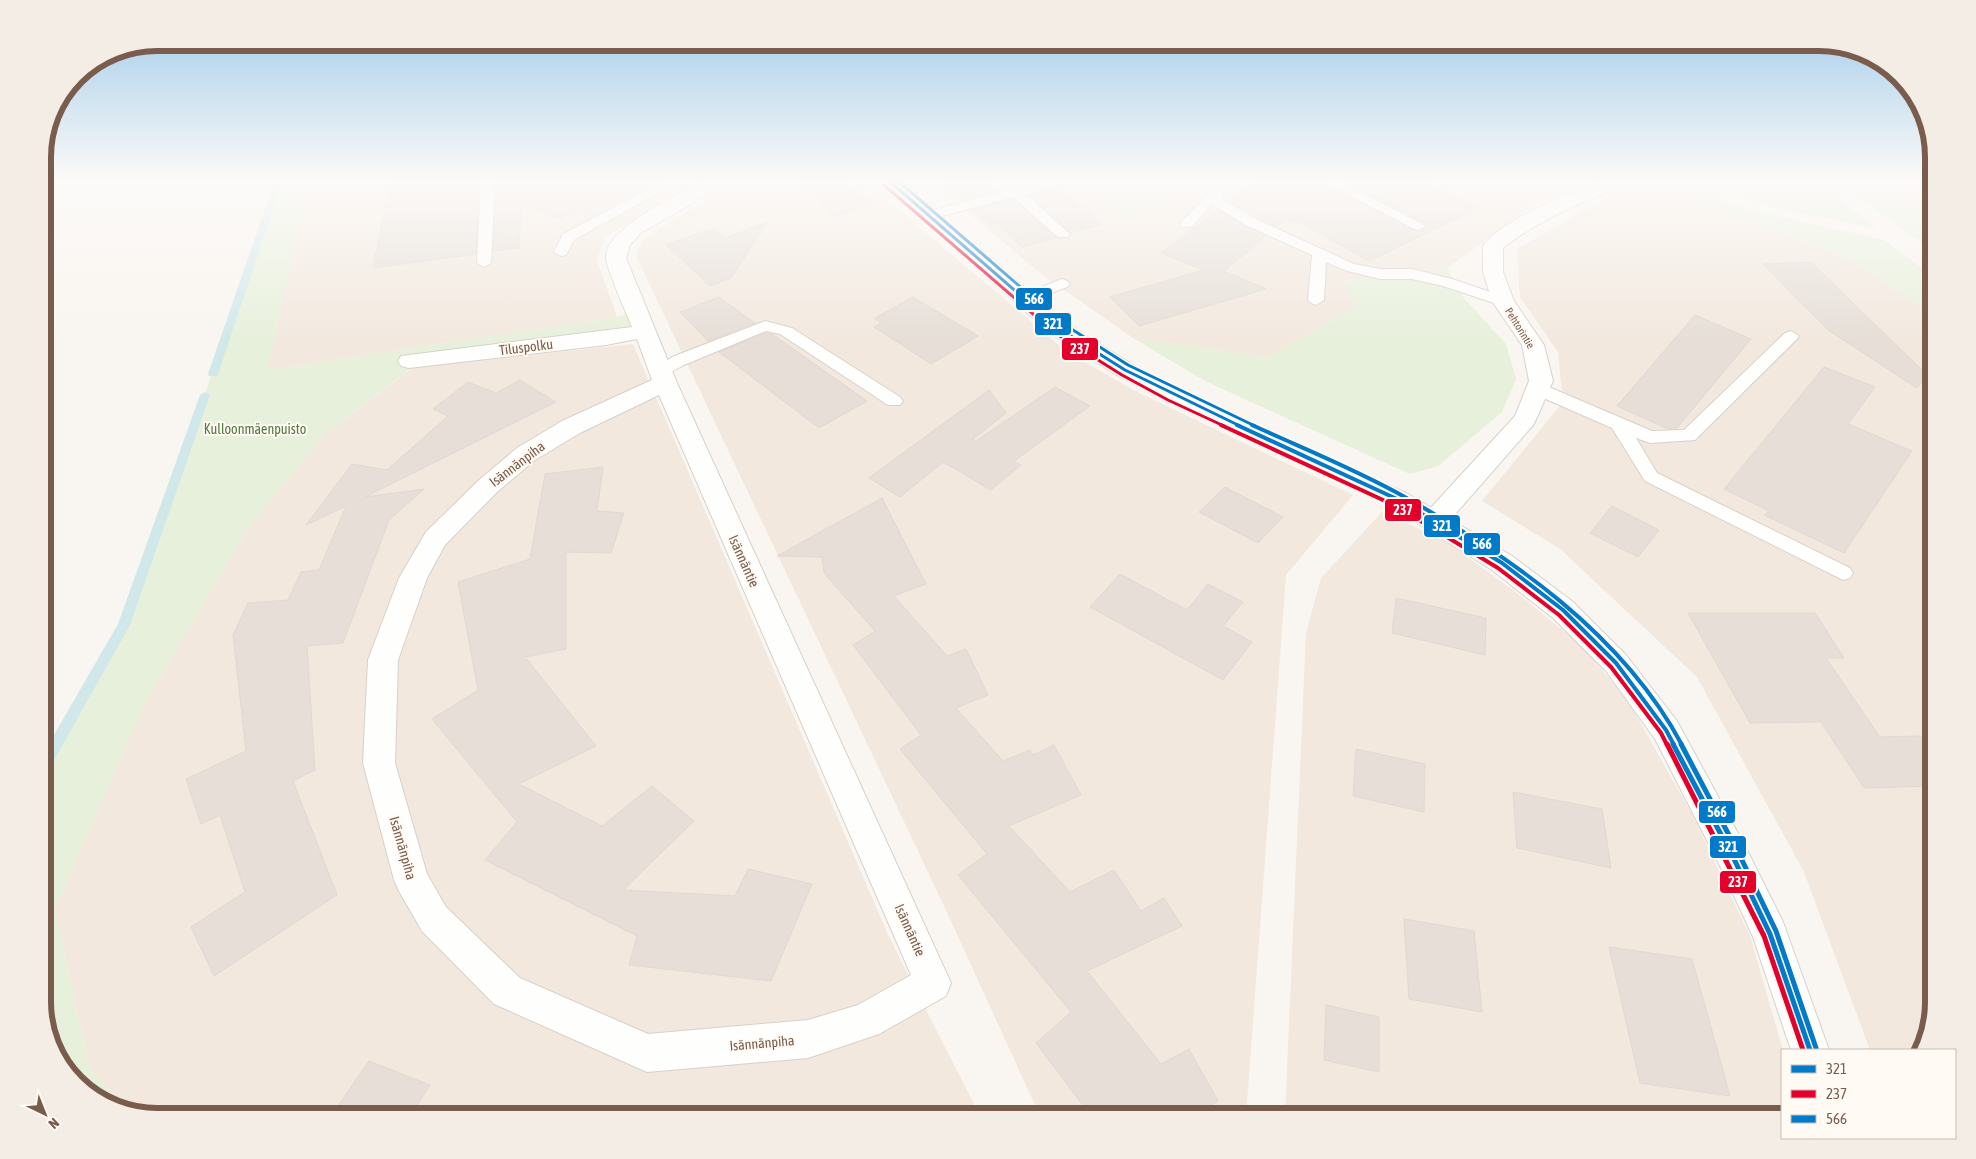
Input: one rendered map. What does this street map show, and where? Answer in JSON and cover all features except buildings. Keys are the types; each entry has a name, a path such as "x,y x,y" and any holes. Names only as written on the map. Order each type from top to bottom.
{"street":[{"name":"Isännäntie","path":"629,234 620,243 616,258 643,331 933,983"},
{"path":"949,234 1058,328 1125,370 1171,394 1399,500 1435,520 1502,563 1563,610 1616,663 1666,730 1734,858 1770,934 1810,1049"},
{"name":"Pehtorintie","path":"1435,520 1526,419 1541,381 1533,345 1503,301 1493,272 1493,246 1509,234"},
{"name":"Tiluspolku","path":"409,361 606,338 643,331"},
{"name":"Isännänpiha","path":"662,377 526,454 488,486 435,539 412,578 383,660 379,763 411,880 434,919 507,991 647,1053 808,1039 866,1021 933,983"}],"lane":[{"path":"484,263 485,234"},
{"path":"561,252 568,237 573,234"},
{"path":"1278,234 1349,267 1380,274 1412,274 1447,282 1503,301"},
{"path":"1316,300 1319,253"},
{"path":"1024,299 1062,284"},
{"path":"662,377 678,361 765,326 786,331 894,401"},
{"path":"1538,389 1650,437 1689,436 1791,336"},
{"path":"1619,424 1651,477 1843,573"}],"shaded area":[{"path":"297,234 610,234 605,237 597,260 617,317 267,370"},
{"path":"651,234 927,234 1067,352 1137,392 1353,495 1286,575 1247,1108 1036,1108 945,908 637,258 638,249 643,241"},
{"path":"994,234 1494,234 1447,268 1344,281 1354,308 1267,357 1133,338 1040,273"},
{"path":"1543,234 1788,234 1855,261 1925,310 1925,1002 1921,1029 1914,1049 1870,1049 1804,872 1697,677 1560,549 1482,501 1563,402 1558,352 1520,297 1517,249"},
{"path":"633,344 889,937 976,1108 157,1108 143,1107 119,1101 89,1067 55,909 145,702 248,528 325,434 414,367"},
{"path":"1383,511 1451,545 1517,593 1582,646 1628,701 1692,814 1750,936 1783,1049 1781,1049 1781,1108 1285,1108 1306,633 1321,578"}],"green space":[{"name":"Kulloonmäenpuisto","path":"260,234 297,234 267,370 617,317 636,311 643,331 599,346 413,367 325,434 248,528 145,702 55,909 89,1067 119,1101 98,1090 77,1072 62,1049 53,1023 51,1009 51,753 125,625"},
{"path":"1788,234 1858,234 1884,240 1925,270 1925,310 1855,261"},
{"path":"1910,234 1925,234 1925,245"},
{"path":"1447,268 1464,298 1506,344 1516,379 1502,412 1438,466 1410,474 1205,381 1133,338 1267,357 1354,308 1344,281"}],"waterway":[{"path":"213,374 261,234"},
{"path":"51,753 124,625 205,395"}],"transit line":[{"name":"237","path":"941,234 1055,333 1122,375 1168,400 1396,506 1498,568 1559,615 1611,667 1661,733 1764,936 1803,1049"},
{"name":"321","path":"950,234 1058,328 1125,370 1171,394 1399,500 1502,563 1563,610 1616,663 1666,730 1734,859 1770,934 1810,1049"},
{"name":"566","path":"959,234 1062,323 1128,365 1402,495 1505,558 1567,606 1621,659 1672,727 1740,856 1776,931 1816,1048"}]}
